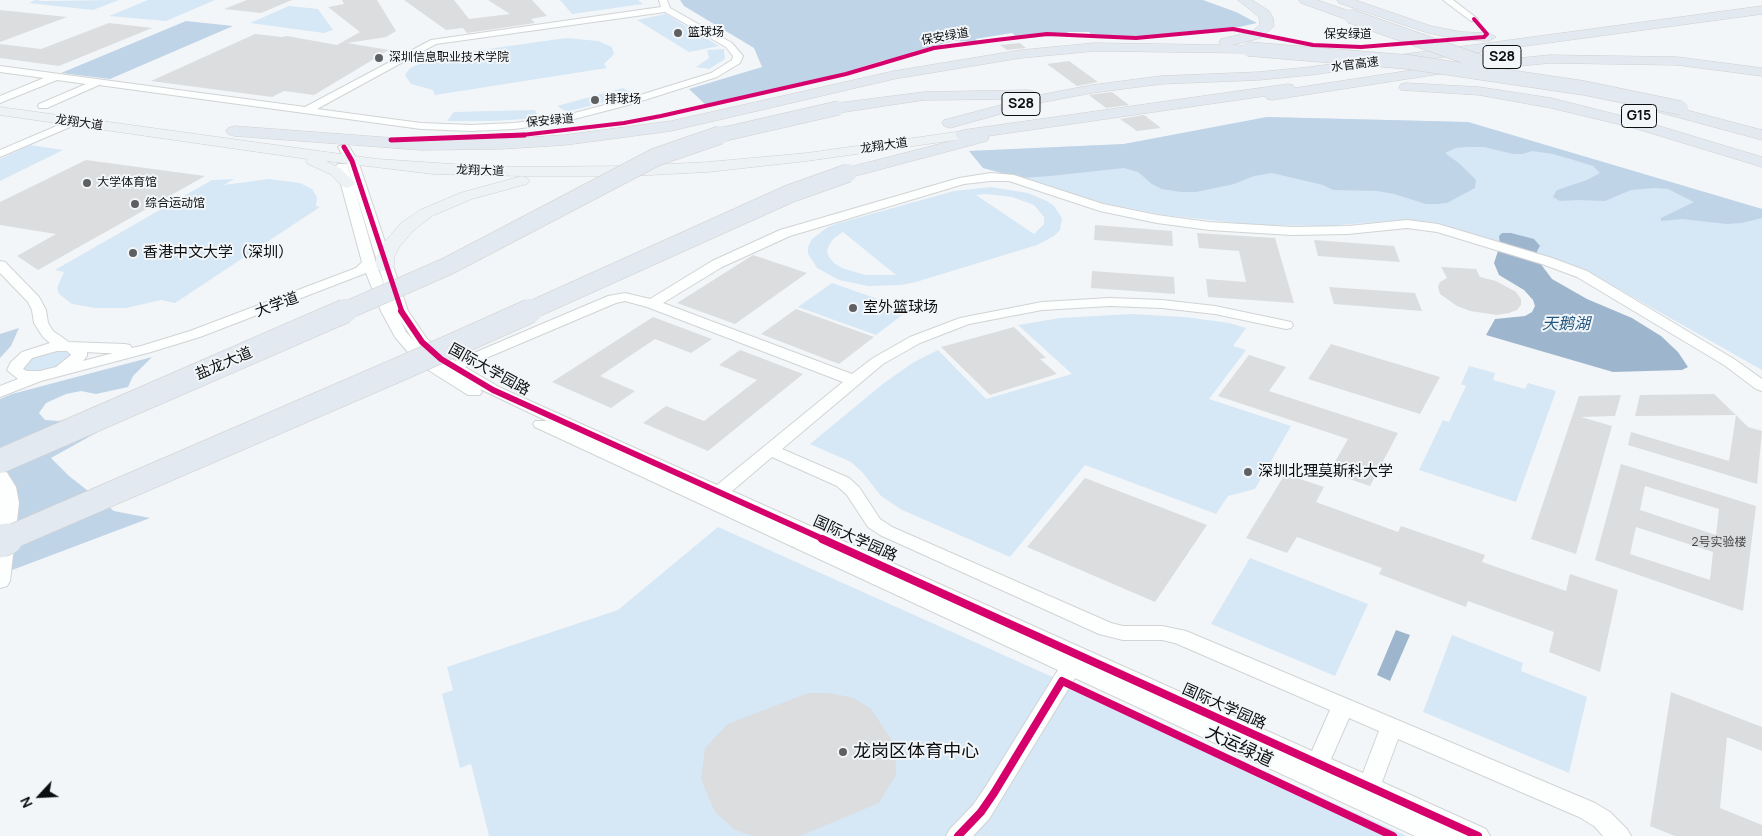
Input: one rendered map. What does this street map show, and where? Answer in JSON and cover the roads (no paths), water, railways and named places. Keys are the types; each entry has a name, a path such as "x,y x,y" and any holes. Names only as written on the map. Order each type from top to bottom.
{"highway":[{"path":"234,131 421,145 501,144 565,140 680,124 879,78 1047,51 1219,43 1256,35 1265,29 1268,22 1267,18 1258,9 1244,0"},
{"name":"G15","path":"1305,0 1530,74 1762,146"},
{"name":"G15","path":"1327,0 1530,74 1762,155"},
{"path":"1344,0 1428,29 1468,36 1496,37 1567,30 1646,26"},
{"name":"水官高速","path":"950,124 1068,92 1161,80 1310,71 1762,10"},
{"name":"水官高速","path":"1036,124 1762,20"},
{"path":"1126,47 1248,49 1408,62 1592,90 1680,108 1762,130"},
{"path":"968,137 1087,129 1157,121 1222,105 1279,94 1439,70 1550,59 1677,61 1762,72"},
{"path":"300,331 656,147 743,118 832,102 974,62"},
{"path":"1530,74 1762,135"},
{"path":"1279,94 1410,86 1502,94 1607,116 1762,162"},
{"path":"832,102 924,96 1068,92"},
{"name":"盐龙大道","path":"0,461 448,266 662,155 719,135 832,102"},
{"path":"0,542 329,398 400,369 790,194 848,173 968,137 1036,124 1087,129"}],"main road":[{"name":"龙翔大道","path":"0,100 234,131 345,155 465,171 582,172 666,170 807,157 968,137"},
{"name":"龙翔大道","path":"0,111 281,152 345,155 399,154 469,158 612,159 755,149 950,124"},
{"path":"281,152 319,163 335,171 347,183"},
{"path":"377,265 399,236 416,220 437,207 504,185 541,177 582,172"}],"street":[{"path":"1447,0 1474,19"},
{"path":"0,69 421,126 470,128 522,125 581,115 714,74 737,61 738,56 729,45 664,4 434,42 307,110"},
{"path":"0,100 57,76"},
{"path":"43,106 97,82"},
{"path":"0,154 72,122"},
{"name":"国际大学园路","path":"345,155 347,183 377,265 401,311 414,334 448,370 481,396 714,496 1366,794 1478,836"},
{"name":"国际大学园路","path":"345,155 377,265"},
{"path":"652,304 717,264 785,233 954,184 991,177 1019,180 1100,207 1183,223 1249,230 1292,231 1419,224 1438,228 1572,270 1601,285 1741,369 1762,386"},
{"path":"0,265 34,300 39,310 41,323 48,334 68,346"},
{"name":"大学道","path":"18,363 15,370 17,374 23,376 46,375 181,339 316,290 377,265"},
{"path":"448,370 619,297 632,298 652,304 853,380"},
{"path":"714,496 853,380 890,353 929,334 982,317 1042,306 1090,302 1162,304 1214,310 1286,325"},
{"path":"18,363 34,342 41,323"},
{"name":"大学道","path":"0,381 18,363 36,351 68,346 102,349 122,348 181,339"},
{"name":"大学道","path":"0,392 70,366 76,360 79,352 68,346"},
{"path":"771,450 844,482 874,523 886,531 1106,629 1123,633 1162,633 1179,636 1595,814 1619,836"},
{"path":"0,475 8,487 10,503 0,581"},
{"name":"国际大学园路","path":"714,496 1070,666 1315,770"},
{"path":"958,836 994,793 1070,666"},
{"path":"1315,770 1343,706"},
{"path":"1366,794 1392,727"},
{"name":"国际大学园路","path":"1366,794 1439,836"}],"water":[{"name":"天鹅湖","path":"1502,233 1511,233 1534,239 1540,246 1537,251 1540,263 1552,279 1587,299 1632,318 1661,336 1678,352 1688,367 1682,370 1613,372 1486,335 1495,319 1525,316 1532,312 1535,306 1533,300 1524,290 1499,275 1494,263 1500,245 1499,236"},
{"path":"1396,630 1410,635 1390,681 1377,675"}],"place":[{"name":"篮球场","path":"678,33"},
{"name":"深圳信息职业技术学院","path":"379,58"},
{"name":"排球场","path":"595,100"},
{"name":"大学体育馆","path":"87,183"},
{"name":"综合运动馆","path":"135,204"},
{"name":"香港中文大学（深圳）","path":"133,253"},
{"name":"室外篮球场","path":"853,308"},
{"name":"深圳北理莫斯科大学","path":"1248,472"},
{"name":"龙岗区体育中心","path":"843,752"}]}
